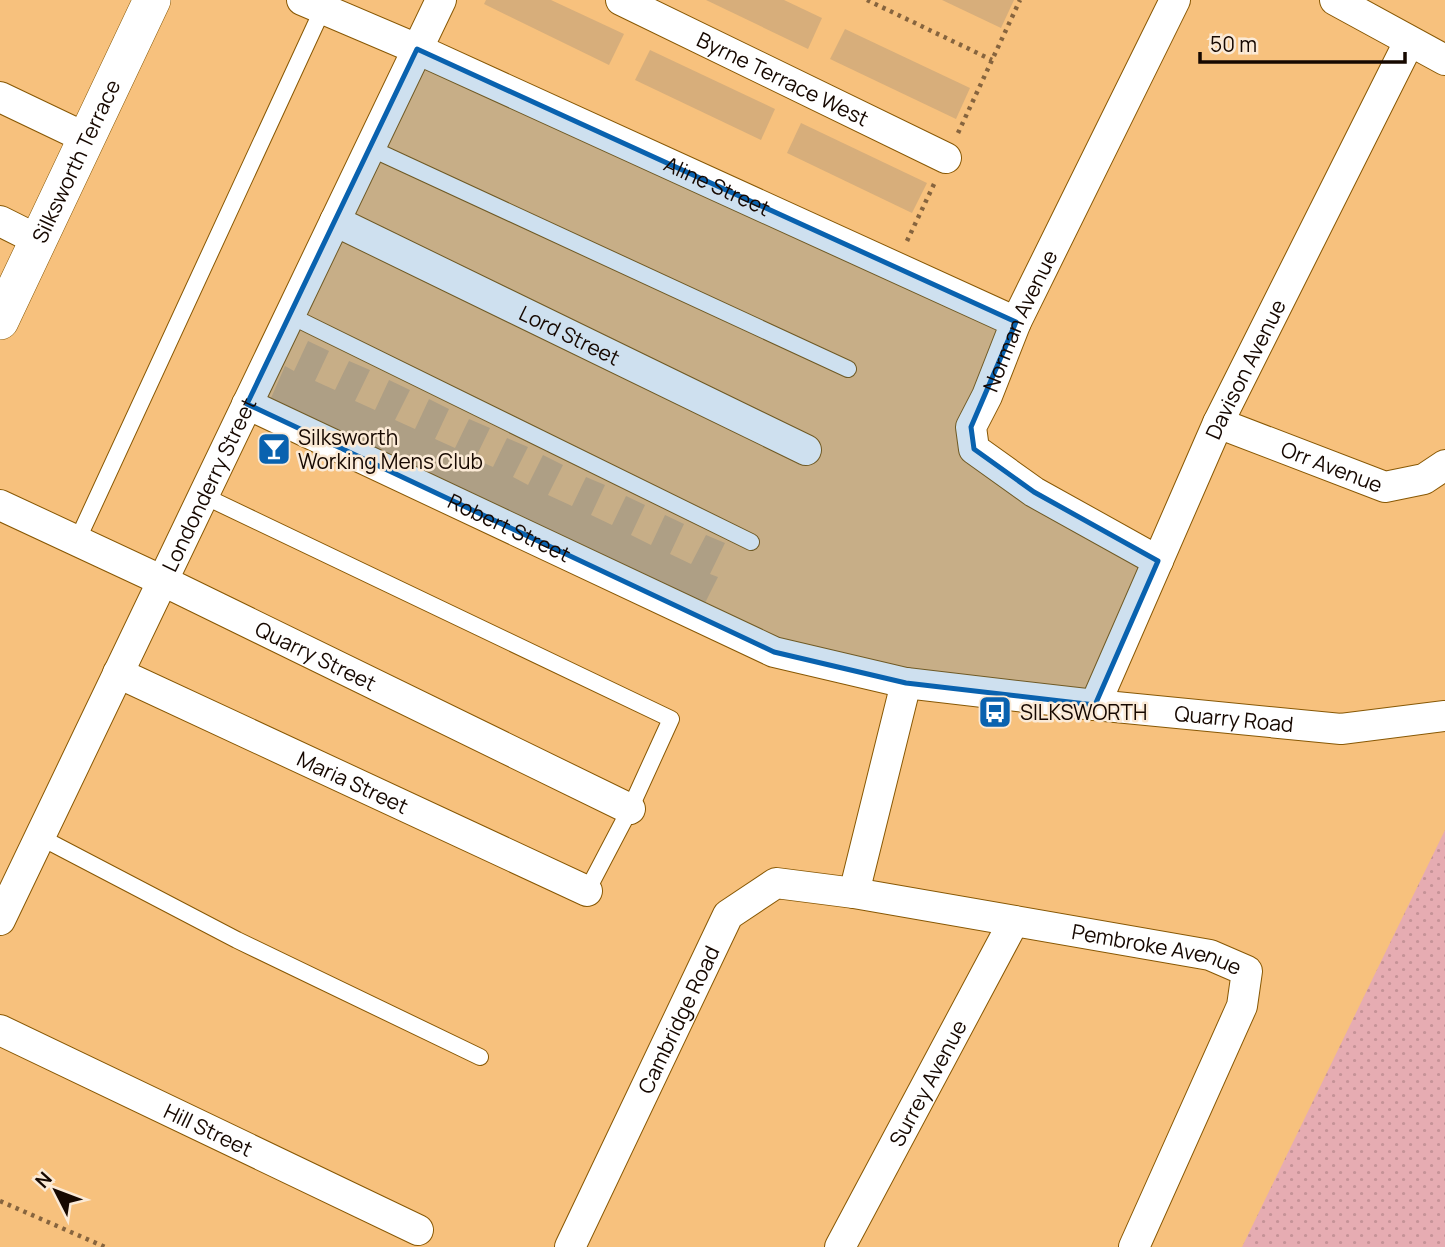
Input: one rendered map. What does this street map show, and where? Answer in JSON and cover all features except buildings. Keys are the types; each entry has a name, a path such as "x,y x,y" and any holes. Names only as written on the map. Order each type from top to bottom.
{"street":[{"name":"Silksworth Terrace","path":"0,321 152,0"},
{"name":"Londonderry Street","path":"2,910 40,837 440,0"},
{"name":"Byrne Terrace West","path":"621,0 946,158"},
{"name":"Norman Avenue","path":"1158,561 1034,492 974,449 971,427 987,396 1016,322 1175,0"},
{"path":"1335,0 1445,60"},
{"name":"Aline Street","path":"317,3 1016,322"},
{"name":"Davison Avenue","path":"1095,705 1218,423 1409,41"},
{"path":"0,97 86,138"},
{"path":"0,221 38,240"},
{"name":"Lord Street","path":"335,221 806,450"},
{"name":"Robert Street","path":"247,404 774,652"},
{"name":"Orr Avenue","path":"1218,423 1385,487 1424,479 1445,465"},
{"name":"Quarry Street","path":"0,505 163,580 630,809"},
{"name":"Quarry Road","path":"774,652 906,683 1341,729 1445,716"},
{"name":"Maria Street","path":"118,673 587,891"},
{"path":"854,893 906,683"},
{"name":"Cambridge Road","path":"582,1243 728,915 776,883 854,893"},
{"name":"Pembroke Avenue","path":"854,893 1210,955 1247,971 1242,1006 1134,1247"},
{"name":"Surrey Avenue","path":"840,1247 1014,921"},
{"name":"Hill Street","path":"0,1030 418,1230"}],"lane":[{"path":"76,541 317,3"},
{"path":"370,148 848,369"},
{"path":"289,315 751,542"},
{"path":"204,496 671,719 630,809 587,891"},
{"path":"40,837 237,940 480,1057"}],"path":[{"path":"867,0 992,60"},
{"path":"0,1200 105,1247"}],"highlighted area":[{"path":"417,49 1016,322 971,427 974,449 1034,492 1158,561 1095,705 906,683 774,652 247,404"}],"shaded area":[{"path":"1445,830 1445,1247 1242,1247"}],"place":[{"name":"Silksworth Working Mens Club","path":"274,449"},
{"name":"SILKSWORTH","path":"995,712"}]}
